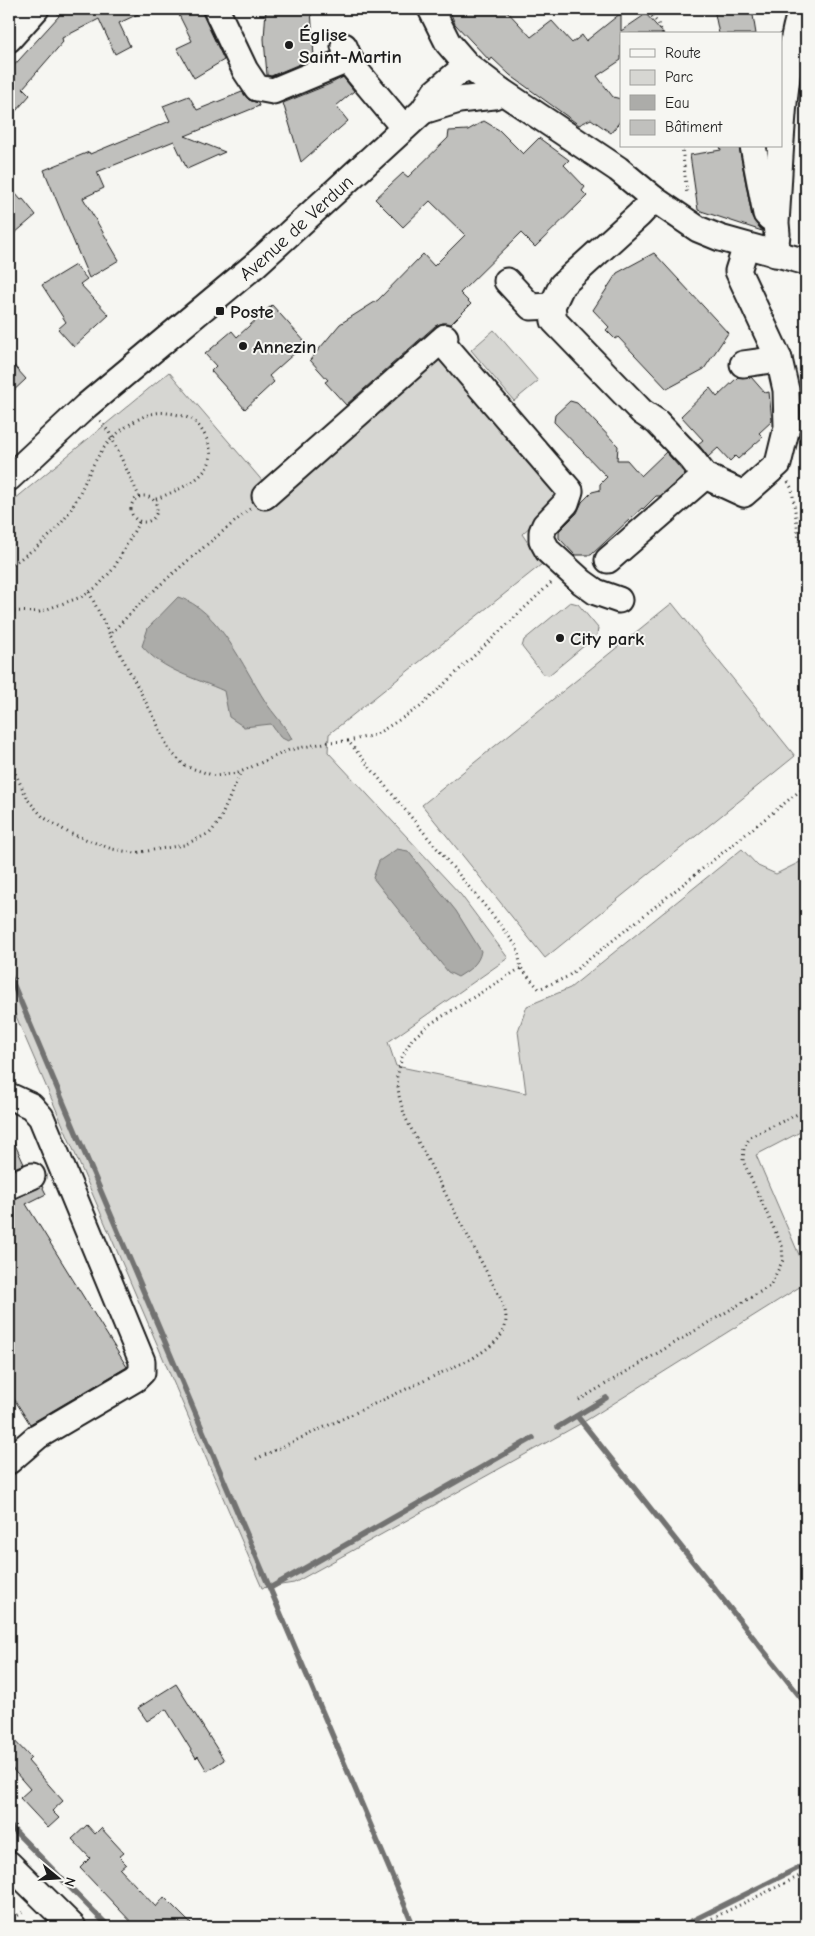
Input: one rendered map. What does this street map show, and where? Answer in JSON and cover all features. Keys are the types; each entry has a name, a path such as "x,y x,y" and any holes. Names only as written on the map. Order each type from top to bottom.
{"street":[{"path":"9,39 36,9"},
{"path":"216,9 245,70 257,88 273,91 347,53 353,67 404,128"},
{"path":"431,9 448,42 474,70 501,91 618,169 654,199 706,232 746,246 806,262"},
{"path":"782,144 787,78 794,34 801,9"},
{"name":"Avenue de Verdun","path":"458,100 471,89 474,70"},
{"name":"Avenue de Verdun","path":"9,478 86,406 255,265 423,111 435,92 474,70"},
{"name":"Avenue de Verdun","path":"423,111 458,100 494,96 501,91"},
{"path":"753,148 766,214 776,223"},
{"path":"775,254 782,148"},
{"path":"654,199 562,285 552,306 554,321 642,412 657,422 692,458 705,476 744,494 778,464 788,427 786,390 779,359 738,270 746,246"},
{"path":"507,281 531,307 552,306"},
{"path":"266,496 443,339 570,491 566,503 545,525 542,532 542,540 548,551 596,592 619,600"},
{"path":"742,364 779,359"},
{"path":"608,560 705,476"},
{"path":"9,1096 31,1106 41,1117 136,1344 142,1361 142,1372 135,1379 38,1436 9,1461"},
{"path":"9,1186 32,1176"},
{"path":"9,1864 73,1927"}],"path":[{"path":"645,9 658,23 663,32"},
{"path":"682,148 688,203 686,220"},
{"path":"86,406 109,432 139,496"},
{"path":"9,567 56,530 74,506 95,458 111,437 140,418 157,412 177,414 195,421 202,430 212,452 211,462 204,472 177,490 154,500"},
{"path":"778,464 792,489 806,590"},
{"path":"146,495 154,500 157,506 157,513 154,518 147,522 139,522 133,518 130,512 130,504 139,496 146,495"},
{"path":"110,635 130,612 266,496"},
{"path":"9,611 39,612 81,597 97,587 114,568 139,522"},
{"path":"88,592 156,721 169,750 185,766 215,776 242,771 289,750 375,735 420,707 567,568"},
{"path":"348,741 494,917 516,947 522,968 539,989 567,977 806,786"},
{"path":"9,760 28,800 44,817 69,833 112,848 135,853 184,845 210,833 219,822 242,771"},
{"path":"256,1459 473,1358 493,1345 501,1336 507,1316 504,1303 405,1117 398,1096 397,1077 402,1057 412,1039 430,1024 522,968"},
{"path":"579,1400 770,1286 782,1260 782,1246 743,1161 744,1148 750,1137 806,1110"},
{"path":"694,1927 806,1873"}],"green space":[{"path":"494,330 538,381 514,401 471,350"},
{"path":"442,356 562,497 522,534 542,564 329,734 328,752 461,895 508,958 388,1042 396,1066 526,1093 518,1031 527,1006 570,988 742,849 758,866 776,874 806,859 806,1129 756,1155 806,1271 806,1283 587,1420 294,1583 262,1588 9,1000 9,504 169,372 265,484"},
{"name":"City park","path":"570,602 578,604 598,628 597,635 549,675 543,674 522,647 524,640"},
{"path":"672,603 795,756 545,958 422,805"}],"water":[{"path":"178,597 193,604 218,626 239,656 265,701 292,739 288,741 280,737 271,724 244,727 229,717 224,691 170,668 150,655 142,646 148,628"},
{"path":"397,849 408,851 456,911 481,951 476,963 458,977 448,972 373,878 379,861"}],"building":[{"path":"55,9 149,9 119,23 130,46 115,54 99,19 62,38 63,42 23,88 30,95 16,111 9,105 9,71 59,16"},
{"path":"176,9 202,9 224,60 194,78 177,48 192,41"},
{"name":"Église Saint-Martin","path":"266,9 311,9 314,58 271,76 267,75 264,39"},
{"path":"449,9 505,9 531,37 552,21 572,43 582,35 586,41 621,13 621,31 646,14 662,32 620,32 620,61 597,76 613,97 620,99 620,121 611,133 591,119 579,125 510,75 492,58 490,61 455,24"},
{"path":"714,9 752,9 756,32 719,32"},
{"path":"343,77 354,91 336,106 348,121 301,162 283,103"},
{"path":"242,92 249,100 258,103 259,106 185,136 225,152 187,169 174,141 97,172 104,188 83,198 119,260 89,278 44,170 89,152 90,154 170,121 163,106 189,96 197,110"},
{"path":"484,121 499,130 523,154 539,138 569,160 564,165 585,187 582,191 587,196 535,247 521,233 460,293 471,304 451,324 443,323 435,326 346,405 325,382 328,380 310,360 340,324 378,300 423,254 434,266 465,235 430,201 403,227 375,199 403,173 408,177 448,138 449,131 468,130"},
{"path":"720,148 739,148 752,217 762,231 698,210 690,155 721,150"},
{"path":"9,186 36,215 15,233 9,226"},
{"path":"654,253 728,333 704,369 667,389 618,337 615,339 606,330 609,327 593,310 617,273"},
{"path":"75,265 87,279 80,284 109,315 74,347 58,329 66,322 42,285"},
{"path":"272,305 306,343 269,376 274,382 245,409 211,371 216,366 205,354 232,331 237,337"},
{"path":"9,360 26,379 9,395"},
{"path":"738,377 751,377 765,393 769,392 772,421 759,433 763,437 738,459 735,456 730,461 718,448 708,457 698,444 703,440 681,416 710,388 717,397"},
{"path":"570,401 577,403 618,446 617,460 627,460 641,476 666,452 685,474 660,496 656,496 642,508 591,555 575,555 559,538 559,531 577,513 582,502 592,492 600,490 600,484 607,477 554,422 555,415"},
{"path":"9,1132 24,1164 9,1170"},
{"path":"42,1186 46,1194 26,1204 127,1367 30,1424 9,1391 9,1200"},
{"path":"176,1684 224,1760 207,1771 198,1756 196,1758 166,1709 147,1721 138,1708"},
{"path":"9,1735 31,1758 28,1761 63,1801 52,1811 59,1818 48,1828 20,1798 30,1789 9,1765"},
{"path":"87,1825 95,1834 101,1828 124,1853 119,1857 126,1864 120,1869 156,1907 164,1897 194,1927 136,1927 80,1868 90,1858 72,1839"}],"waterway":[{"path":"9,974 414,1927"},
{"path":"558,1427 606,1398"},
{"path":"577,1416 806,1704"},
{"path":"270,1588 533,1438"},
{"path":"9,1825 109,1927"},
{"path":"680,1927 806,1864"}],"place":[{"name":"Église Saint-Martin","path":"289,45"},
{"name":"Poste","path":"220,311"},
{"name":"Annezin","path":"243,346"},
{"name":"City park","path":"560,638"}]}
